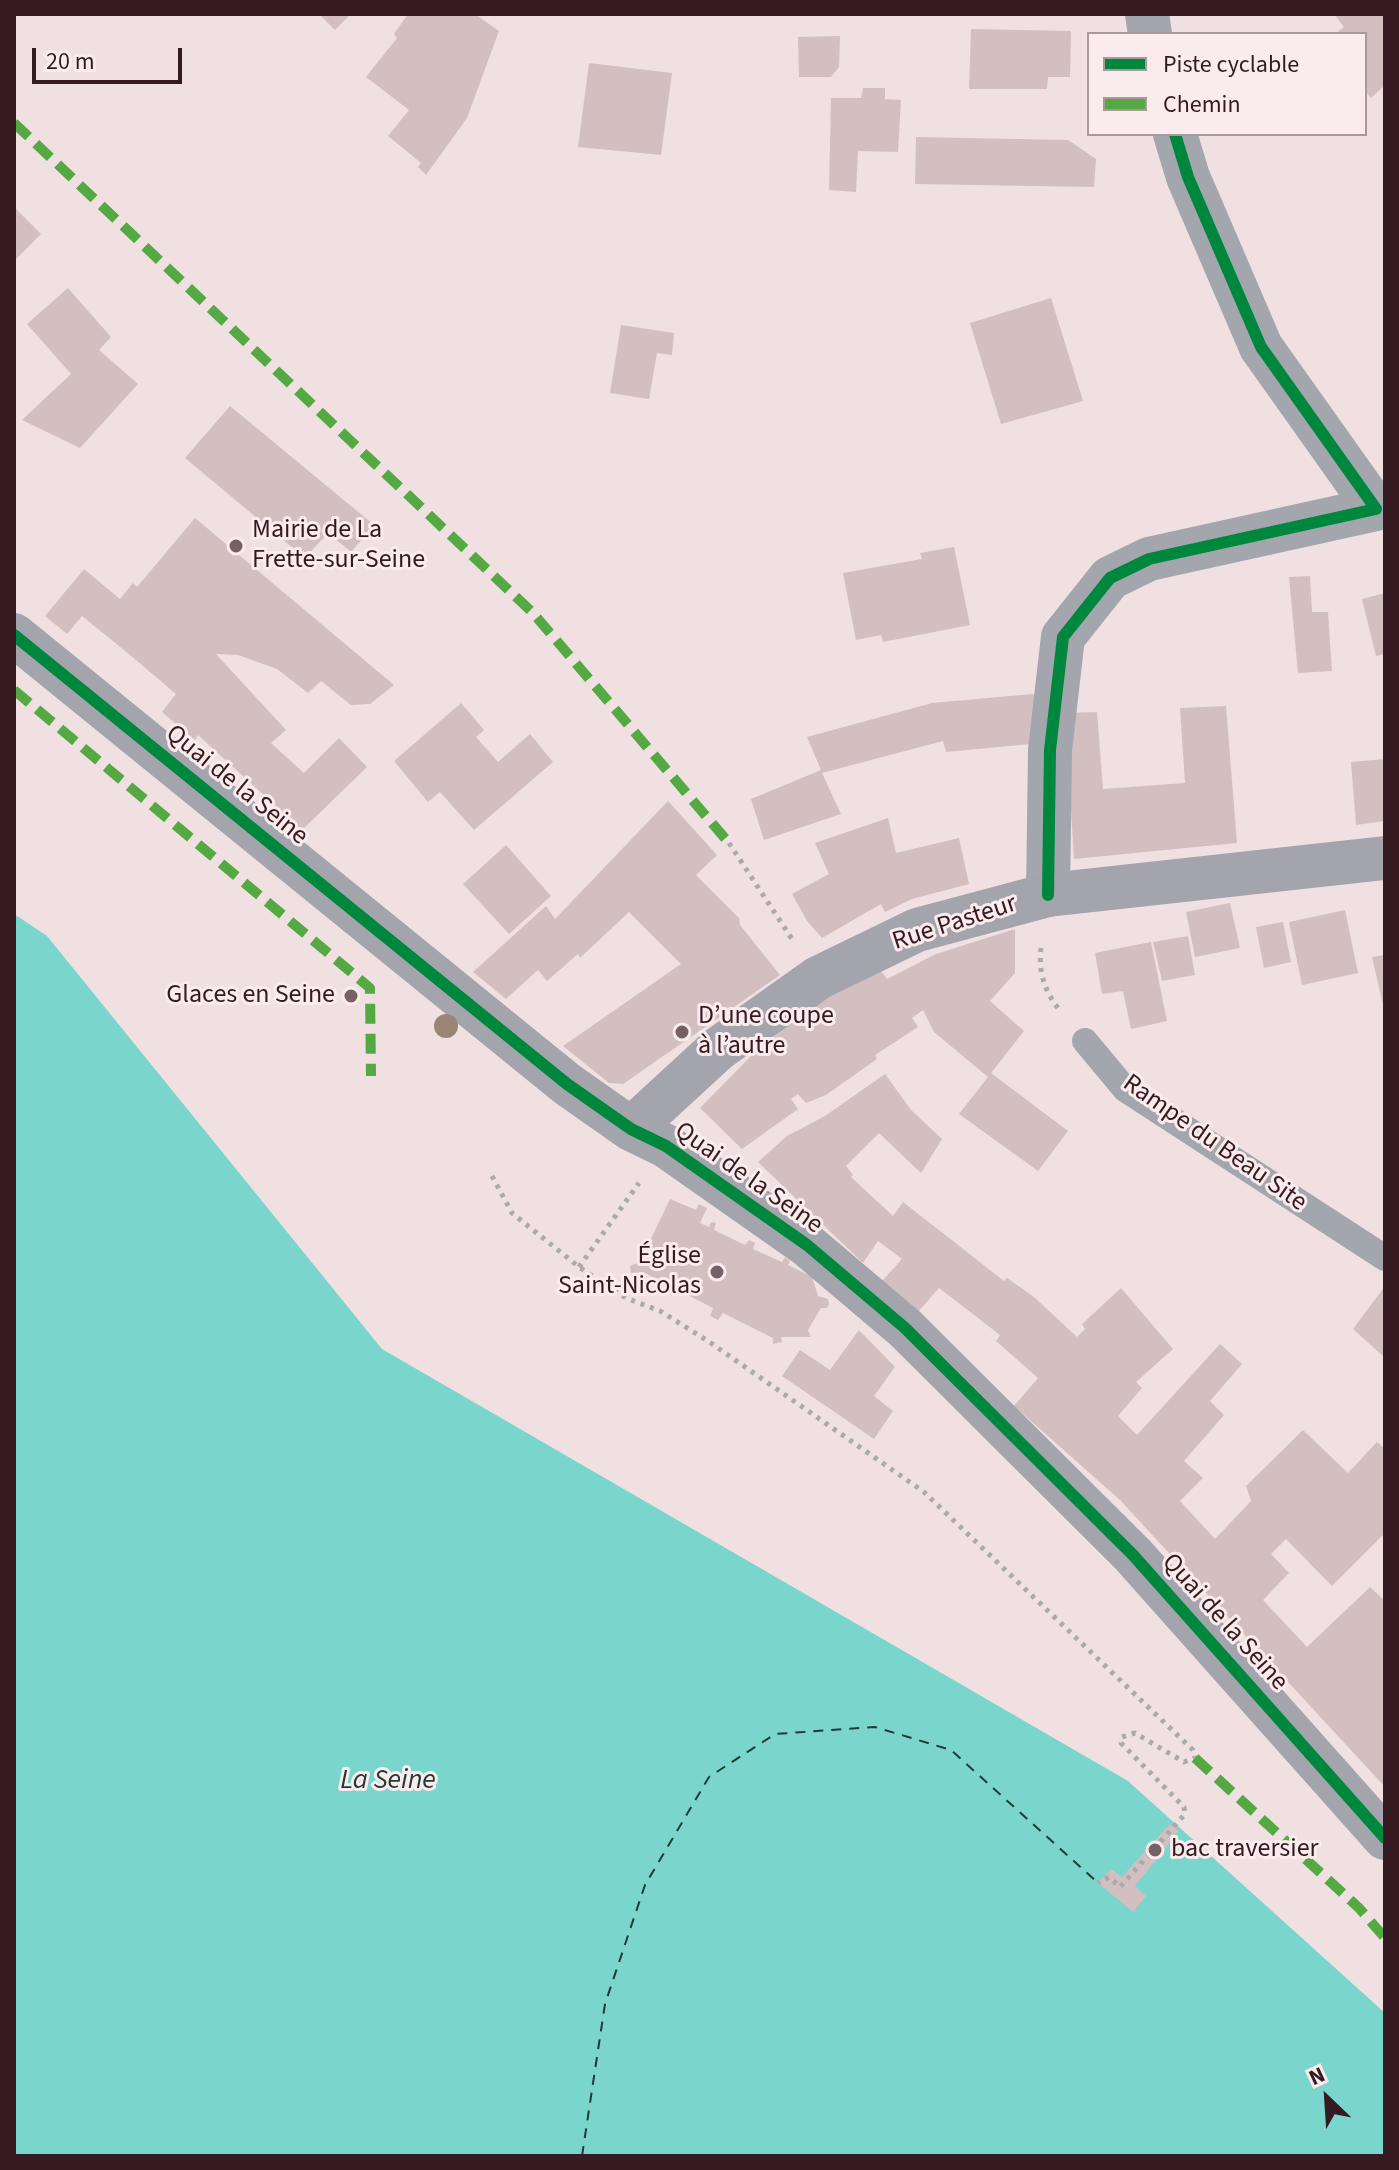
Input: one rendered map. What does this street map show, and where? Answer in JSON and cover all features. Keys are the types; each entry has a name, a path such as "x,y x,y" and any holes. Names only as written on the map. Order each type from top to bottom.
{"street":[{"path":"1048,895 1050,750 1063,637 1110,578 1149,559 1376,509 1261,347 1188,177 1176,136"},
{"name":"Quai de la Seine","path":"14,635 567,1084 807,1245 905,1328 1133,1555 1385,1838"},
{"name":"Rue Pasteur","path":"648,1137 718,1049 818,978 917,930 1048,895 1385,858"}],"lane":[{"name":"Rampe du Beau Site","path":"1085,1041 1125,1089 1385,1258"}],"path":[{"path":"729,843 818,978"},
{"path":"1038,968 1052,1001 1085,1041"},
{"path":"579,1267 648,1137"},
{"path":"492,1176 512,1213 579,1267 626,1298 660,1311 708,1341 924,1492 1193,1750 1195,1758 1184,1762 1135,1733 1122,1737 1121,1743 1184,1807 1185,1814 1120,1887 1109,1877 1098,1883"}],"water":[{"name":"La Seine","path":"14,914 47,936 382,1349 1128,1781 1385,2013 1385,2156 14,2156"}],"building":[{"path":"319,14 351,14 335,30"},
{"path":"408,14 475,14 499,31 467,118 426,175 418,167 421,163 388,136 409,110 366,77 397,38 394,34"},
{"path":"1334,14 1385,14 1385,85 1371,98 1367,93 1367,32 1338,32 1344,27"},
{"path":"971,29 1071,31 1070,77 1048,77 1047,89 969,89"},
{"path":"840,36 839,67 831,77 799,77 798,37"},
{"path":"589,63 672,73 661,155 578,147"},
{"path":"863,88 885,88 885,99 901,100 898,152 858,151 856,192 829,190 831,98 861,98"},
{"path":"916,137 1068,140 1096,159 1094,187 915,184"},
{"path":"14,207 41,234 14,261"},
{"path":"68,288 111,337 99,350 138,384 80,448 22,420 71,374 27,324"},
{"path":"1051,298 1083,401 1001,424 970,323"},
{"path":"621,325 674,333 672,355 657,353 649,399 610,393"},
{"path":"230,406 374,525 351,552 328,533 305,558 185,458"},
{"path":"195,518 394,685 370,704 351,705 321,681 308,693 277,669 238,655 216,654 286,730 271,743 304,773 339,738 367,767 302,830 198,735 195,740 162,712 176,694 130,655 82,616 67,634 45,616 84,569 120,599 133,583 137,587"},
{"path":"954,547 970,625 883,642 881,635 856,640 843,573 922,559 920,553"},
{"path":"1310,576 1312,612 1328,612 1332,671 1298,673 1289,577"},
{"path":"1385,593 1385,654 1376,656 1362,599"},
{"path":"1044,693 1041,743 946,752 943,741 822,773 841,814 764,840 751,799 821,770 807,737 932,703"},
{"path":"461,703 484,730 476,737 498,762 530,734 553,762 474,830 440,792 428,802 394,761"},
{"path":"1226,706 1237,843 1074,859 1065,713 1097,712 1103,789 1185,783 1180,708"},
{"path":"1385,759 1385,821 1356,825 1351,762"},
{"path":"668,801 717,855 696,875 739,918 740,925 780,975 623,1084 609,1083 563,1046 681,964 629,912 580,958 578,954 547,981 538,970 506,999 473,972 546,906 555,919"},
{"path":"888,818 896,853 959,838 969,884 912,899 885,912 881,904 822,938 807,921 792,894 829,874 815,843"},
{"path":"506,845 551,896 509,934 463,884"},
{"path":"1230,903 1240,948 1195,957 1186,912"},
{"path":"1345,910 1358,973 1302,985 1289,922"},
{"path":"1283,922 1291,962 1264,968 1256,927"},
{"path":"1015,929 1015,973 990,1001 1024,1031 991,1073 1068,1131 1038,1171 959,1114 988,1077 934,1032 923,1010 912,1018 918,1027 875,1055 877,1059 826,1095 806,1103 798,1094 791,1099 798,1109 742,1149 700,1108 756,1051 819,1002 881,971 887,979 936,954"},
{"path":"1188,936 1195,975 1162,981 1153,942"},
{"path":"1151,942 1167,1021 1131,1029 1123,991 1102,994 1095,953"},
{"path":"1385,955 1385,1009 1384,1009 1372,957"},
{"path":"885,1074 911,1110 942,1139 921,1173 879,1133 846,1166 853,1175 851,1177 893,1216 903,1202 1004,1281 1007,1278 1034,1297 1077,1337 1085,1329 1082,1324 1121,1288 1173,1349 1136,1382 1142,1388 1118,1416 1137,1435 1220,1344 1242,1364 1210,1401 1224,1415 1184,1461 1203,1478 1180,1501 1215,1539 1251,1501 1246,1486 1303,1430 1348,1473 1377,1442 1385,1449 1385,1533 1332,1586 1286,1539 1271,1554 1289,1573 1263,1600 1307,1647 1370,1587 1385,1601 1385,1787 1120,1500 1014,1406 1038,1378 996,1341 1000,1335 939,1288 917,1313 882,1281 902,1259 878,1241 863,1263 758,1162 787,1136 825,1116"},
{"name":"Église Saint-Nicolas","path":"670,1199 696,1210 699,1204 707,1208 700,1223 709,1227 711,1222 716,1223 714,1230 745,1245 749,1240 755,1243 753,1249 782,1262 785,1257 790,1261 788,1265 806,1274 810,1271 818,1296 828,1299 829,1304 827,1308 821,1308 808,1330 811,1337 781,1337 782,1342 773,1344 773,1338 723,1313 718,1320 710,1316 713,1308 643,1272 631,1273 630,1266 640,1262"},
{"path":"1385,1286 1385,1358 1353,1329"},
{"path":"859,1330 895,1367 874,1396 893,1411 874,1439 782,1376 800,1350 830,1370"},
{"name":"bac traversier","path":"1170,1824 1179,1831 1135,1886 1146,1896 1133,1912 1098,1883 1111,1869 1122,1877"}],"ferry route":[{"path":"582,2156 605,2004 645,1885 709,1777 775,1734 875,1727 951,1750 1097,1882"}],"marked path":[{"path":"14,123 533,613 729,843"},
{"path":"14,690 370,988 371,1076"},
{"path":"1195,1758 1359,1908 1385,1938"}],"cycle path":[{"path":"1048,895 1050,750 1063,637 1110,578 1149,559 1376,509 1261,347 1188,177 1176,136"},
{"path":"14,635 567,1084 631,1129 666,1146 807,1245 905,1328 1133,1555 1385,1838"}],"place":[{"name":"Mairie de La Frette-sur-Seine","path":"236,546"},
{"name":"Glaces en Seine","path":"351,996"},
{"name":"D’une coupe à l’autre","path":"682,1032"},
{"name":"Église Saint-Nicolas","path":"717,1272"},
{"name":"bac traversier","path":"1155,1850"}]}
